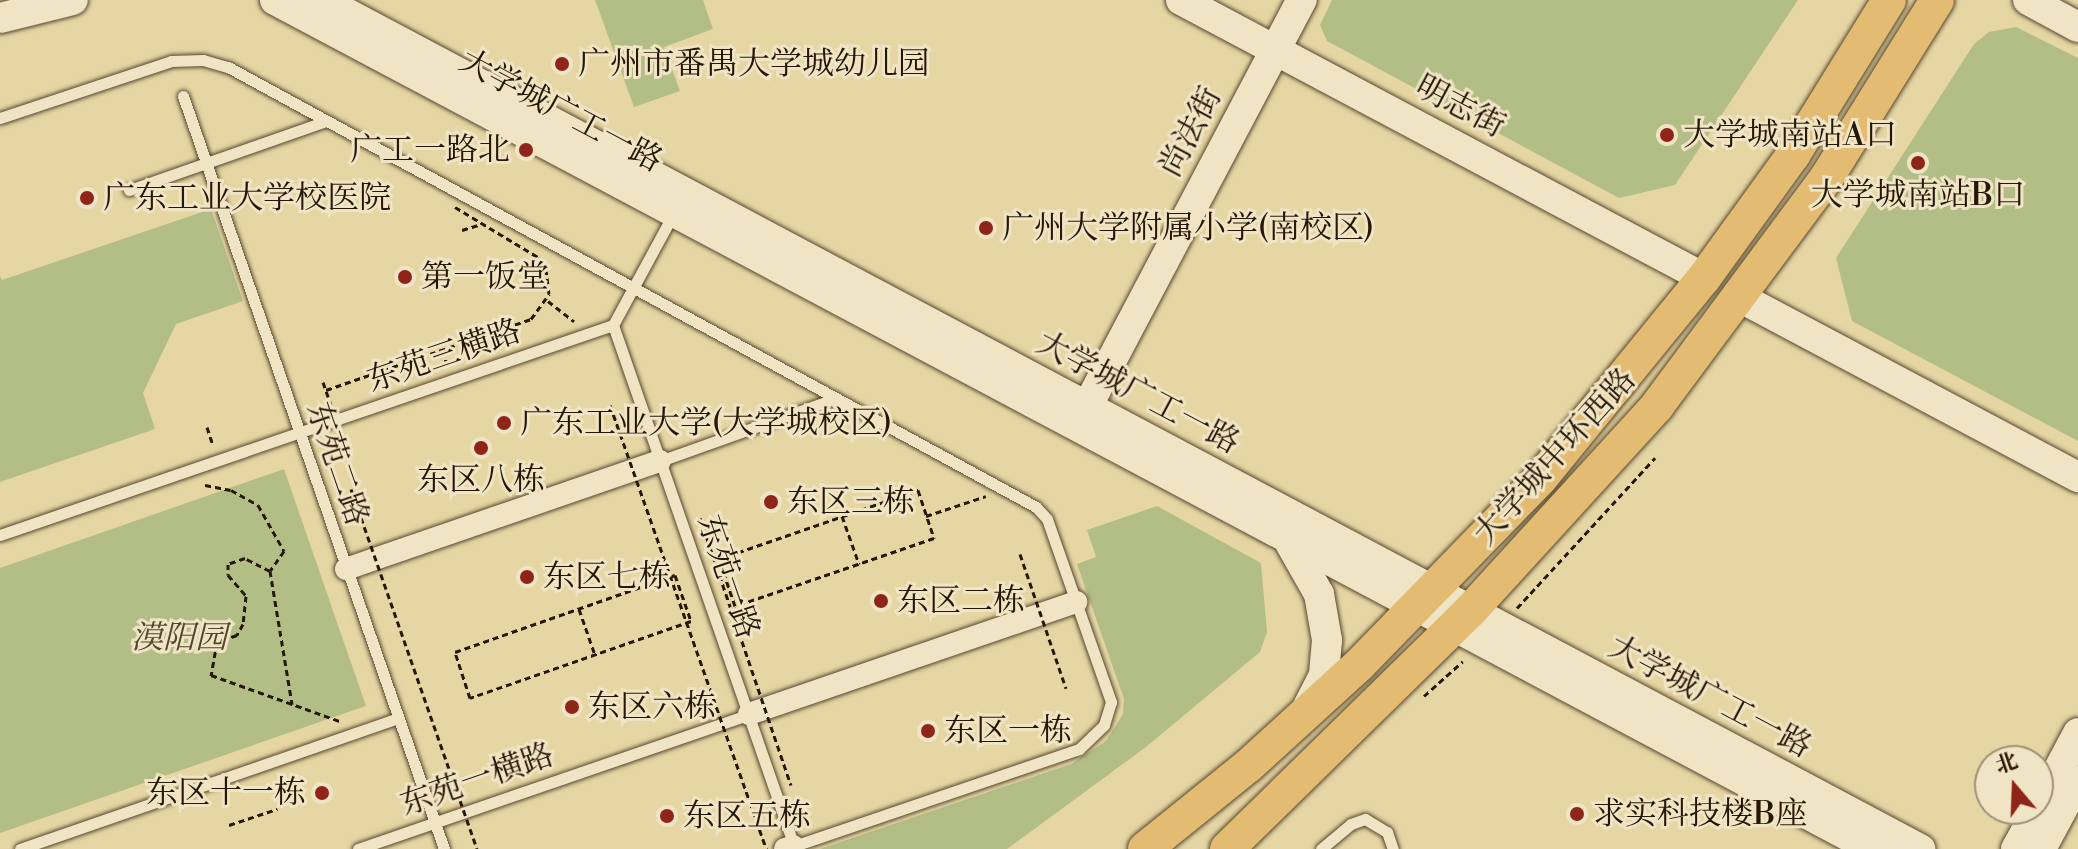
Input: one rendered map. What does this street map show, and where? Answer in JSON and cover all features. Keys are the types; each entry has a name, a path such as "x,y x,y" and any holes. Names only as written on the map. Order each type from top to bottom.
{"main road":[{"path":"0,18 73,0"},
{"name":"大学城广工一路","path":"275,0 1082,416 1283,535 1426,599"},
{"name":"大学城广工一路","path":"323,0 1082,416 1463,619 1873,849"},
{"name":"明志街","path":"1181,0 1704,278"},
{"name":"尚法街","path":"1082,416 1302,0"},
{"path":"1849,68 1859,0"},
{"name":"大学城中环西路","path":"1145,849 1304,713 1426,599 1540,479 1704,278 1849,68 1889,0"},
{"name":"大学城中环西路","path":"1227,849 1463,619 1647,418 1741,298 1835,165 1937,0"},
{"path":"2028,0 2078,27"},
{"path":"1741,298 2078,477"},
{"path":"1283,535 1309,568 1325,618 1324,675 1304,713"},
{"name":"大学城广工一路","path":"1463,619 1920,849"},
{"path":"2054,779 2078,733"},
{"path":"2041,849 2078,780"},
{"path":"2016,849 2029,825"}],"street":[{"path":"346,569 660,461"},
{"path":"749,714 1076,602"}],"lane":[{"path":"0,118 171,61 203,60 228,67 632,290 1004,489 1045,515 1111,702 1104,725 1085,745 789,847"},
{"name":"东苑二路","path":"183,96 444,849"},
{"path":"129,190 326,121"},
{"path":"613,325 669,222"},
{"name":"东苑三横路","path":"0,535 613,325"},
{"name":"东苑一路","path":"613,325 749,714 789,847"},
{"path":"660,461 834,399"},
{"name":"东苑一横路","path":"358,849 749,714"},
{"path":"20,849 398,718"},
{"path":"1321,849 1351,824 1365,819 1387,832 1393,849"}],"path":[{"path":"326,390 515,325 536,315 547,300 546,271 538,257 454,211 462,196"},
{"path":"462,230 478,225"},
{"path":"540,273 546,271"},
{"path":"547,300 574,321"},
{"path":"512,317 515,325"},
{"path":"419,349 422,357"},
{"path":"442,350 447,364"},
{"path":"323,382 331,405"},
{"path":"610,405 766,849"},
{"path":"207,427 213,445"},
{"path":"205,485 231,490 261,509 283,544 282,557 270,571 292,704"},
{"path":"351,489 477,849"},
{"path":"926,516 1004,489"},
{"path":"918,490 934,538 735,606 719,559 842,516 918,490"},
{"path":"842,516 859,564"},
{"path":"700,518 791,785"},
{"path":"1020,554 1066,688"},
{"path":"270,571 244,558 227,566 228,575 246,596 243,622 239,634 217,642 210,673 366,730"},
{"path":"675,575 691,621 470,698 455,652 579,609 675,575"},
{"path":"579,609 595,655"},
{"path":"229,825 277,809"}],"green space":[{"path":"595,0 703,0 713,29 664,47 680,91 634,107"},
{"path":"1332,0 1798,0 1675,185 1619,198 1327,41 1320,25"},
{"path":"2016,27 2078,58 2078,441 1852,321 1836,258 1974,44 1989,32"},
{"path":"211,209 243,301 176,324 143,393 155,429 0,482 0,276 2,280"},
{"name":"漠阳园","path":"284,469 366,706 0,833 0,568"},
{"path":"1157,506 1261,563 1267,632 1260,652 1146,747 1007,849 820,849 1071,764 1106,741 1123,714 1124,699 1077,564 1096,557 1087,530"}],"place":[{"name":"广州市番禺大学城幼儿园","path":"562,64"},
{"name":"大学城南站A口","path":"1667,135"},
{"name":"广工一路北","path":"526,150"},
{"name":"大学城南站B口","path":"1918,163"},
{"name":"广东工业大学校医院","path":"87,198"},
{"name":"广州大学附属小学(南校区)","path":"986,228"},
{"name":"第一饭堂","path":"405,277"},
{"name":"广东工业大学(大学城校区)","path":"504,423"},
{"name":"东区八栋","path":"481,448"},
{"name":"东区三栋","path":"771,502"},
{"name":"东区七栋","path":"527,577"},
{"name":"东区二栋","path":"881,601"},
{"name":"东区六栋","path":"572,707"},
{"name":"东区一栋","path":"928,731"},
{"name":"东区十一栋","path":"322,793"},
{"name":"求实科技楼B座","path":"1577,814"},
{"name":"东区五栋","path":"667,816"}]}
